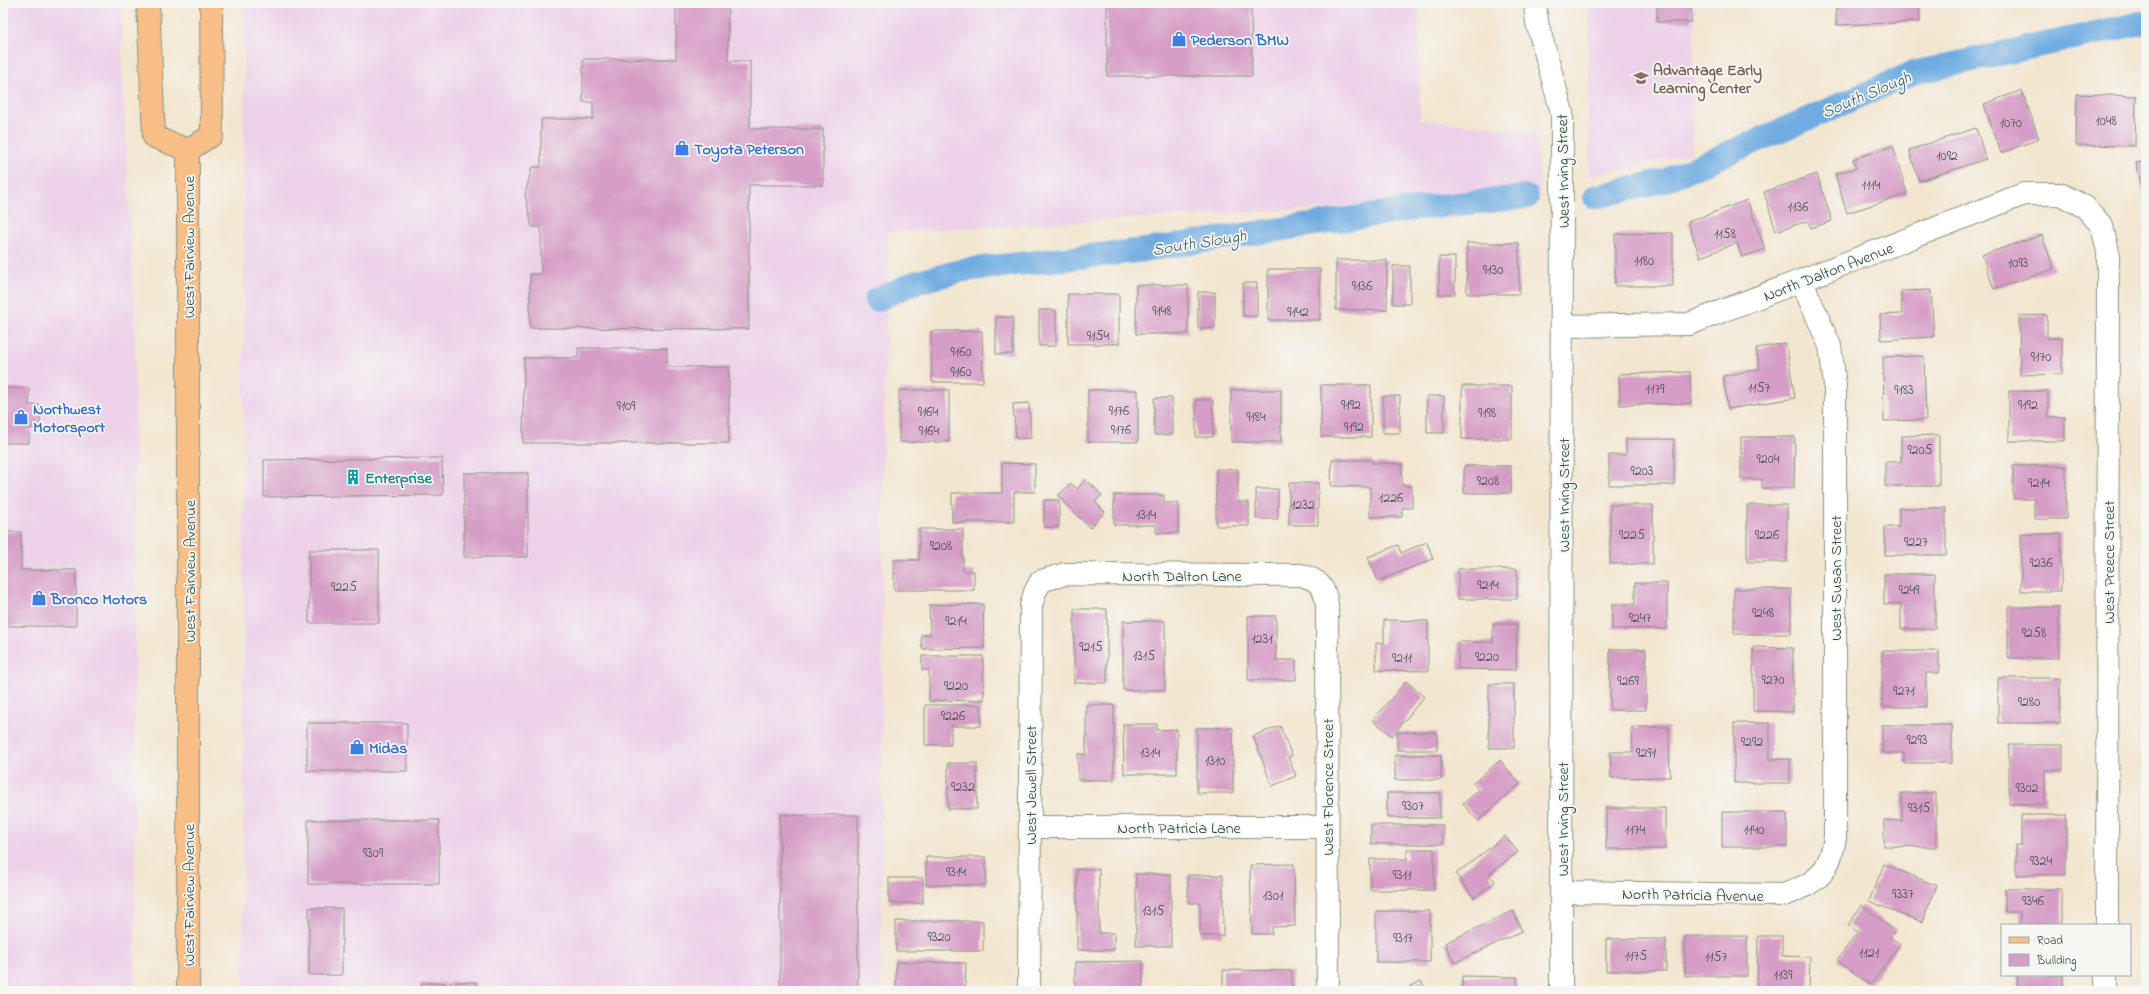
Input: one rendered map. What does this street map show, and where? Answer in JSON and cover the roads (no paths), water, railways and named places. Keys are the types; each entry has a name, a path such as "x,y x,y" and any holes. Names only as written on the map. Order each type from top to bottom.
{"main road":[{"path":"148,3 147,23 154,137 188,150 212,135 211,3"},
{"name":"West Fairview Avenue","path":"188,150 188,991"}],"street":[{"name":"West Irving Street","path":"1535,3 1537,22 1562,113 1563,326 1561,991"},
{"name":"North Dalton Avenue","path":"1563,326 1689,324 1802,282 2024,194 2060,194 2085,207"},
{"name":"West Preece Street","path":"2085,207 2102,226 2108,252 2107,924"},
{"name":"West Susan Street","path":"1802,282 1830,346 1835,384 1835,837 1832,856 1820,876"},
{"name":"North Dalton Lane","path":"1041,581 1065,574 1293,575 1312,578 1322,584"},
{"name":"West Jewell Street","path":"1029,991 1031,606 1035,592 1041,581"},
{"name":"West Florence Street","path":"1322,584 1328,605 1328,991"},
{"name":"North Patricia Lane","path":"1030,827 1328,827"},
{"name":"North Patricia Avenue","path":"1561,892 1784,895 1802,888 1820,876"},
{"path":"2106,976 2106,991"}],"waterway":[{"name":"South Slough","path":"1595,197 1666,180 1913,73 2146,22"},
{"name":"South Slough","path":"876,300 914,283 964,270 1145,250 1420,208 1527,197"}],"place":[{"name":"Pederson BMW","path":"1179,39"},
{"name":"Advantage Early Learning Center","path":"1641,78"},
{"name":"Toyota Peterson","path":"682,148"},
{"name":"Northwest Motorsport","path":"21,417"},
{"name":"Enterprise","path":"353,477"},
{"name":"Bronco Motors","path":"39,598"},
{"name":"Midas","path":"357,747"}]}
